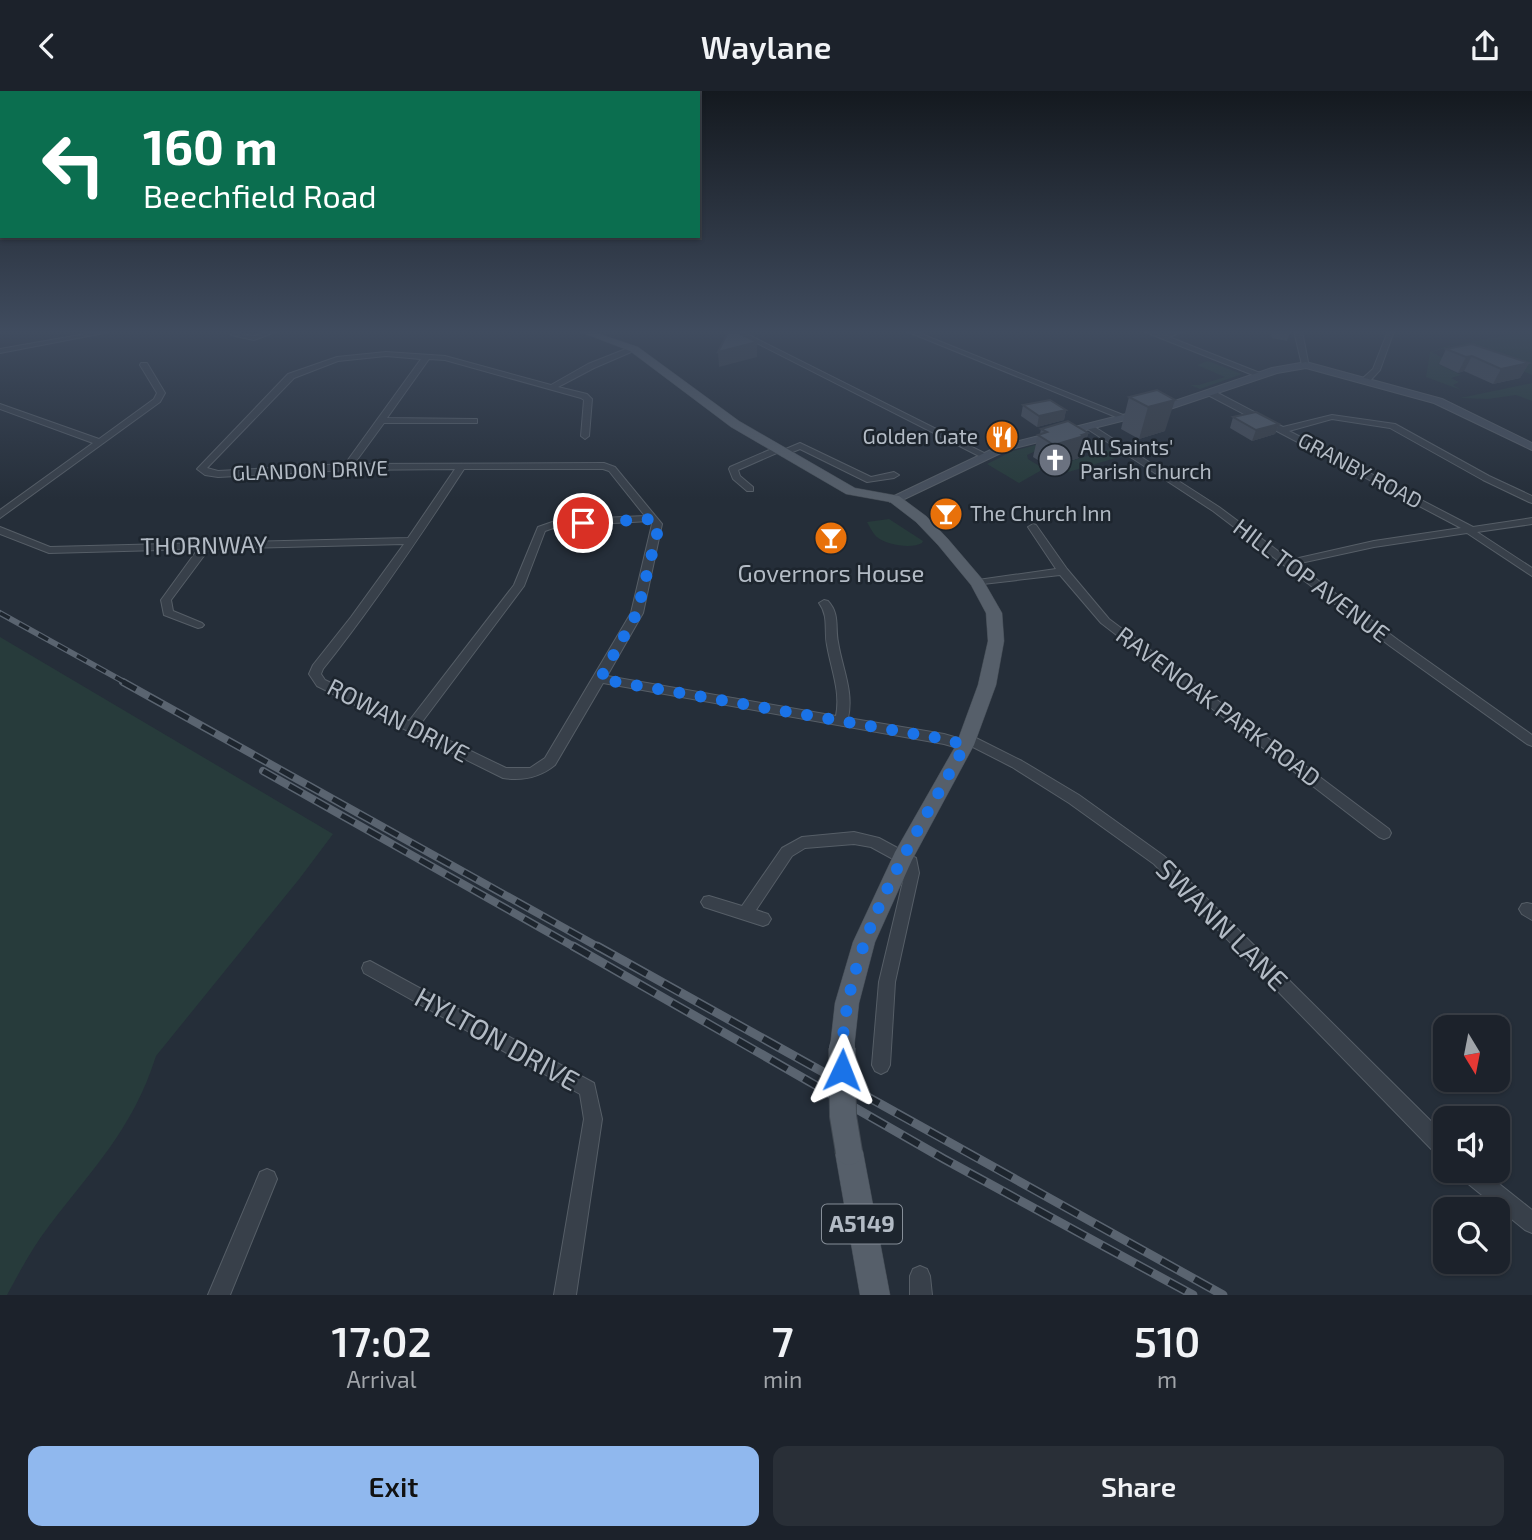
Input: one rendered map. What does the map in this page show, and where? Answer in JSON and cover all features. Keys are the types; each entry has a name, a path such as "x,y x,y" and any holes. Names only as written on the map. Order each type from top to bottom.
{"main road":[{"name":"A5149","path":"686,387 735,423 852,491 894,499 921,519 978,583 994,613 996,641 986,685 966,742 902,858 864,942 847,1003 842,1048 843,1116 875,1295"},
{"path":"894,499 986,456 1026,441 1124,417 1227,387"},
{"path":"1391,387 1438,401 1532,447"}],"street":[{"path":"0,515 160,396 156,387"},
{"name":"GLANDON DRIVE","path":"280,387 201,469 218,474 348,467 604,466 616,473 653,519"},
{"path":"348,467 404,387"},
{"name":"GLANDON DRIVE","path":"553,387 587,399 585,436"},
{"path":"848,387 986,456"},
{"path":"1049,387 1124,417"},
{"name":"GRANBY ROAD","path":"1211,393 1470,530 1532,573"},
{"path":"1438,401 1450,399"},
{"path":"0,406 100,442"},
{"path":"1282,430 1332,417 1392,426 1532,500"},
{"path":"380,421 474,421"},
{"name":"HILL TOP AVENUE","path":"1087,426 1216,509 1448,683 1532,741"},
{"path":"750,489 736,477 733,469 803,445 870,480 894,475"},
{"name":"ROWAN DRIVE","path":"460,468 412,541 316,674 321,683 503,773 530,773 547,767 600,679"},
{"path":"411,727 519,586 541,529 558,523 653,519 658,530 637,613 600,679"},
{"path":"1288,563 1374,544 1532,521"},
{"name":"RAVENOAK PARK ROAD","path":"1032,527 1063,571 1105,621 1384,833"},
{"name":"THORNWAY","path":"0,530 49,550 412,541"},
{"path":"198,625 168,613 166,600 205,546"},
{"path":"978,583 1063,571"},
{"path":"824,603 837,615 832,646 843,679 844,710 841,720"},
{"name":"SWANN LANE","path":"600,679 966,742 1017,764 1074,799 1159,860 1433,1137"},
{"path":"746,912 787,852 802,843 854,838 874,842 911,862 912,873 887,982 881,1065"},
{"path":"709,902 763,919"},
{"name":"HYLTON DRIVE","path":"370,968 588,1089 593,1119 565,1295"},
{"path":"219,1295 267,1179"},
{"path":"1483,1183 1532,1223"}],"green space":[{"path":"1512,387 1532,387 1532,401 1516,395 1488,399 1460,398"},
{"path":"1047,442 1049,445 1027,455 1028,459 1041,467 1040,471 1019,483 987,464 1013,451"},
{"path":"1114,448 1126,455 1065,473 1059,470 1067,465 1064,463"},
{"path":"889,519 923,541 922,543 906,546 881,540 867,522"},
{"path":"0,637 333,834 156,1056 147,1082 124,1127 43,1234 7,1295 0,1295"}],"building":[{"path":"1157,390 1175,400 1148,407 1129,397"},
{"path":"1050,400 1066,410 1039,416 1023,405"},
{"path":"1256,412 1279,424 1256,430 1233,417"},
{"path":"1068,421 1088,433 1054,445 1038,435 1047,432 1041,429"}],"railway":[{"path":"0,613 126,683"},
{"path":"123,682 600,948"},
{"path":"263,771 576,948"},
{"path":"573,946 944,1159 1193,1295"},
{"path":"597,946 1223,1295"}],"place":[{"name":"Golden Gate","path":"1002,437"},
{"name":"All Saints' Parish Church","path":"1055,460"},
{"name":"The Church Inn","path":"946,514"},
{"name":"Governors House","path":"831,538"}],"route":[{"path":"583,523 653,519 658,530 637,613 600,679 944,739 965,745 902,858 864,942 847,1003 842,1070"}]}
